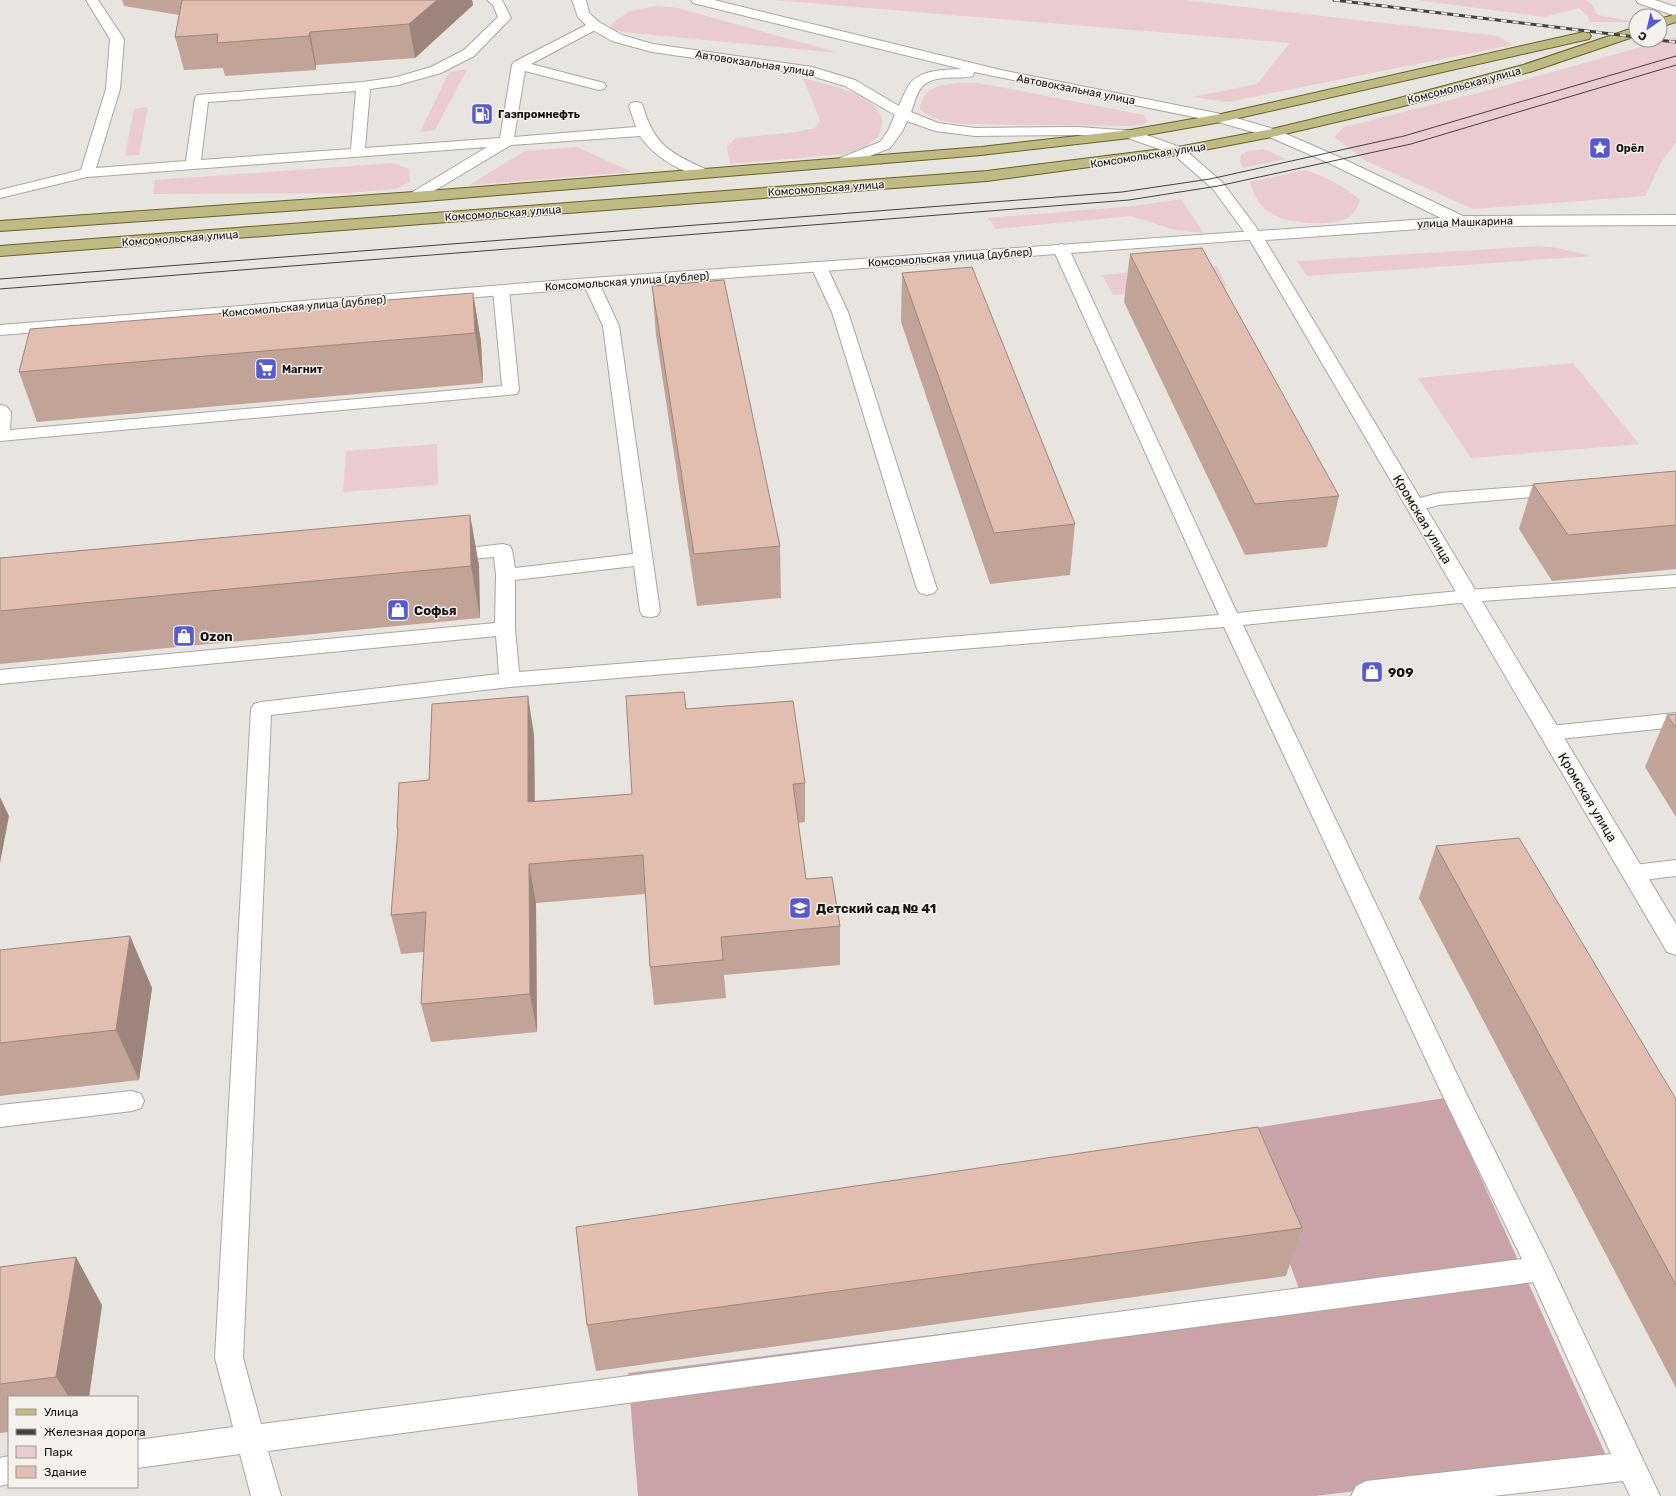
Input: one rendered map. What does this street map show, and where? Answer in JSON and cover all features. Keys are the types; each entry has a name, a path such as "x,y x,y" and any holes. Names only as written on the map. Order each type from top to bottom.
{"main road":[{"name":"Комсомольская улица","path":"0,226 414,197 981,151 1130,134 1221,118 1485,57 1628,27"},
{"name":"Комсомольская улица","path":"0,251 987,176 1178,151 1272,133 1391,105 1528,68 1628,34"}],"street":[{"name":"Автовокзальная улица","path":"579,0 583,14 594,26 617,38 652,48 807,70 850,83 903,114 935,128 955,131 1078,131 1130,134"},
{"name":"Автовокзальная улица","path":"698,0 1001,74 1221,118 1272,133 1334,160 1460,220"},
{"path":"1643,0 1676,12"},
{"path":"845,161 885,146 896,132 915,86 925,79 938,74 966,72 1001,74"},
{"name":"Кромская улица","path":"1130,134 1178,151 1218,186 1255,236 1676,944"},
{"name":"улица Машкарина","path":"1255,236 1460,220 1676,220"},
{"name":"Комсомольская улица (дублер)","path":"0,330 591,283 1255,236"}],"lane":[{"path":"88,173 113,89 117,39 92,0"},
{"path":"193,165 202,98 363,86 398,81 436,70 469,53 505,18 498,3 493,0"},
{"path":"519,65 594,26"},
{"path":"519,65 599,86"},
{"path":"414,197 506,142 519,65"},
{"path":"358,152 363,86"},
{"path":"636,106 644,130 659,148 675,160 703,173"},
{"path":"0,194 88,173 506,142 644,130"},
{"path":"1061,249 1231,620 1453,1092 1540,1269 1646,1496"},
{"path":"819,267 840,312 927,589"},
{"path":"591,283 611,326 650,611"},
{"path":"0,410 2,412 1,436 511,390 501,290"},
{"path":"1415,505 1439,499 1573,489"},
{"path":"433,557 503,550 506,575 505,629 510,680"},
{"path":"506,575 642,559"},
{"path":"266,1496 229,1358 261,708 510,680 1231,620 1469,596 1676,581"},
{"path":"0,677 505,629"},
{"path":"1550,733 1676,720"},
{"path":"1634,873 1676,868"},
{"path":"0,1116 132,1101"},
{"path":"138,1454 1540,1269"},
{"path":"1366,1496 1631,1466"}],"green space":[{"path":"773,0 1183,0 1498,36 1512,45 1228,102 1192,97 1257,84 1290,43"},
{"path":"1417,0 1586,0 1591,4 1598,15 1628,21 1628,22 1590,22 1588,16 1579,8 1545,17"},
{"path":"656,6 678,8 839,53 623,32 611,29 612,23 630,11"},
{"path":"1676,37 1676,142 1662,161 1645,196 1473,209 1366,161 1334,137 1344,127 1482,92 1637,48 1668,48 1668,39"},
{"path":"467,69 435,130 420,132 449,72"},
{"path":"803,78 837,87 871,103 878,111 882,120 879,136 865,147 844,154 730,164 727,147 736,138 796,132 815,128 820,120"},
{"path":"958,83 979,83 1144,115 1148,121 1143,125 1127,126 962,124 934,118 920,109 922,101 928,91 938,86"},
{"path":"148,107 139,155 125,156 134,109"},
{"path":"577,147 632,172 469,185 525,151"},
{"path":"1264,149 1286,159 1243,168 1240,161 1241,155 1248,151"},
{"path":"393,163 409,169 410,182 396,189 350,193 153,194 155,180"},
{"path":"1305,170 1334,182 1348,190 1360,200 1353,214 1348,218 1327,223 1304,223 1292,221 1272,214 1265,209 1252,189 1250,182"},
{"path":"1181,199 1204,233 1175,230 1131,216 996,229 988,218 1134,206"},
{"path":"1536,246 1557,248 1592,256 1307,276 1297,261"},
{"path":"1217,266 1227,286 1113,295 1102,275"},
{"path":"1573,363 1639,444 1471,458 1418,378"},
{"path":"437,444 438,485 343,492 346,451"}],"shaded area":[{"path":"1445,1098 1608,1460 1315,1496 638,1496 628,1373 1299,1289 1242,1130"}],"building":[{"path":"182,0 437,0 409,24 310,32 309,36 217,43 218,34 175,37"},
{"path":"1202,248 1339,496 1255,504 1130,254"},
{"path":"972,267 1075,524 994,533 902,273"},
{"path":"724,280 780,546 694,554 652,286"},
{"path":"473,293 475,333 19,372 30,329"},
{"path":"1676,471 1676,525 1568,535 1533,484"},
{"path":"470,515 471,566 0,611 0,558"},
{"path":"684,692 686,709 793,701 805,783 793,784 806,879 832,877 840,926 721,937 723,960 650,967 643,855 529,864 530,994 421,1004 426,912 391,915 398,828 399,783 429,780 432,704 528,696 528,802 632,794 626,696"},
{"path":"1676,714 1676,728 1667,715"},
{"path":"1519,838 1676,1099 1676,1285 1436,846"},
{"path":"130,936 116,1030 0,1043 0,950"},
{"path":"1258,1127 1302,1228 587,1325 576,1227"},
{"path":"76,1257 56,1377 0,1384 0,1267"}],"tram line":[{"path":"0,279 1122,192 1210,179 1404,136 1676,56"},
{"path":"0,289 1129,200 1218,186 1411,144 1676,65"}],"railway":[{"path":"1334,0 1628,36"},
{"path":"1668,41 1676,42"}],"place":[{"name":"Газпромнефть","path":"482,114"},
{"name":"Орёл","path":"1600,148"},
{"name":"Магнит","path":"266,369"},
{"name":"Софья","path":"398,610"},
{"name":"Ozon","path":"184,636"},
{"name":"909","path":"1372,672"},
{"name":"Детский сад № 41","path":"800,908"}]}
